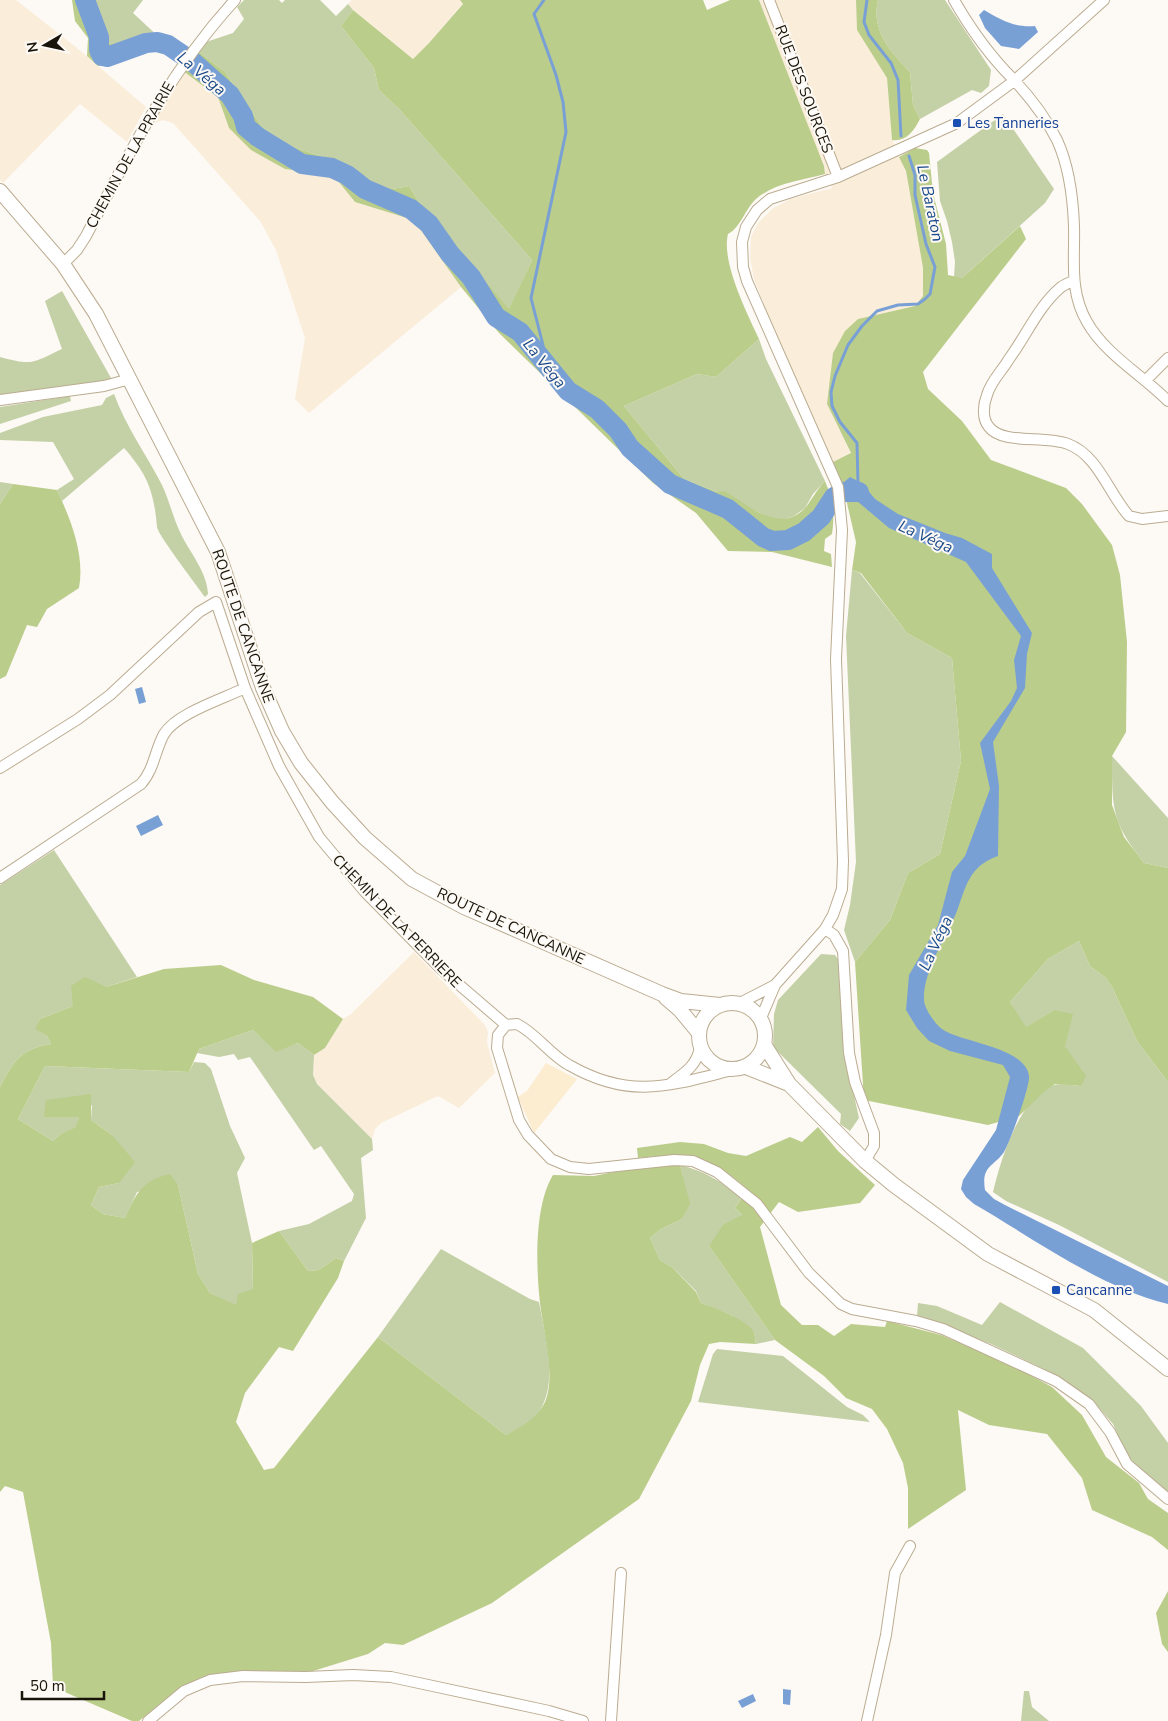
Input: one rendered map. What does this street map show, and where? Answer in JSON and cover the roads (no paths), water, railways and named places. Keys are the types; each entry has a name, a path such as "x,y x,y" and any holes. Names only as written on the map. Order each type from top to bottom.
{"main road":[{"name":"ROUTE DE CANCANNE","path":"0,190 62,264 96,314 218,552 262,688 282,731 301,763 332,802 365,838 412,879 464,907 680,1001 720,1004"},
{"name":"ROUTE DE CANCANNE","path":"662,994 680,1010 700,1040"},
{"path":"739,1068 754,1062 764,1046 765,1027 761,1018 752,1008 740,1003 720,1004 710,1011 702,1021 700,1040 708,1058 719,1067 739,1068 789,1084"},
{"path":"764,1046 789,1084 865,1161 894,1185 988,1254 1094,1310 1168,1369"}],"street":[{"name":"CHEMIN DE LA PRAIRIE","path":"62,264 77,250 86,236 150,116 180,66 235,0"},
{"name":"RUE DES SOURCES","path":"770,0 838,177"},
{"path":"954,0 965,19 1014,81 1019,84 1051,128 1065,164 1073,212 1073,281 1077,301 1093,332 1168,401"},
{"path":"761,1018 775,985 825,929 839,901 843,876 836,659 842,530 838,487 747,281 743,267 742,242 746,227 757,210 770,199 838,177 957,123 1014,81 1104,0"},
{"path":"1073,281 1061,287 1039,314 992,384 985,401 984,413 987,426 1004,438 1043,438 1070,444 1081,452 1096,468 1129,516 1142,518 1168,516"},
{"path":"1146,380 1168,358"},
{"path":"0,400 104,386 130,379"},
{"name":"CHEMIN DE LA PERRIERE","path":"0,768 78,719 110,695 199,612 216,602 245,688 291,789 328,850 365,892 449,977 506,1025"},
{"path":"0,878 141,784 151,768 164,734 177,720 245,688"},
{"path":"825,929 834,935 844,951 849,1053 855,1082 874,1133 874,1146 865,1161"},
{"path":"740,1003 775,985"},
{"path":"739,1068 667,1086 629,1087 598,1078 567,1065 521,1026 506,1025 498,1035 497,1048 520,1120 532,1140 551,1159 570,1167 584,1169 674,1160 693,1161 717,1172 757,1204 809,1273 841,1304 852,1309 916,1321 943,1329 1056,1381 1089,1404 1110,1432 1127,1464 1168,1499"},
{"path":"667,1086 692,1068 698,1059 700,1040"},
{"path":"867,1721 886,1635 895,1573 910,1546"},
{"path":"611,1721 621,1573"},
{"path":"151,1718 184,1691 210,1680 243,1676 306,1678 373,1675 549,1711 583,1721"}],"water":[{"path":"984,10 1002,20 1021,26 1035,26 1038,32 1019,49 1001,46 985,28 979,15"},
{"path":"850,477 862,483 875,499 898,514 962,538 992,554 992,568 1032,633 1027,654 1025,688 993,742 999,786 998,856 981,865 966,885 957,911 931,966 924,1000 933,1020 939,1027 950,1034 991,1046 1017,1058 1025,1066 1029,1076 1023,1102 1007,1146 1000,1157 989,1167 985,1176 985,1190 994,1199 1005,1205 1168,1286 1168,1304 1143,1297 1068,1261 974,1204 961,1189 963,1180 996,1130 1010,1077 1003,1065 950,1051 929,1041 917,1028 906,1010 909,975 938,925 952,872 965,856 990,789 980,743 1011,701 1017,688 1014,660 1021,636 966,562 889,528 857,501 844,501 842,484"},
{"path":"142,687 146,702 139,704 135,689"},
{"path":"158,815 163,825 141,836 136,826"},
{"path":"783,1689 791,1690 790,1705 783,1704"},
{"path":"753,1694 756,1701 742,1708 738,1701"}],"waterway":[{"name":"La Véga","path":"85,0 99,37 99,50 102,56 107,57 146,43 157,42 168,45 193,62 230,95 243,116 246,127 258,137 302,164 332,168 347,175 365,189 411,209 429,224 450,254 471,277 496,317 520,332 568,391 597,409 618,430 630,448 670,484 728,509 763,537 772,541 788,540 804,532 821,517 834,497 843,492 859,492"},
{"path":"541,360 543,345 531,298 566,132 563,102 556,75 534,14 544,0"},
{"name":"Le Baraton","path":"867,0 864,22 869,35 891,63 898,80 901,136"},
{"name":"Le Baraton","path":"858,484 857,443 840,422 832,406 831,392 835,376 848,345 862,326 877,311 898,305 918,304 930,294 935,267 926,244 915,195 915,175 909,156"}],"place":[{"name":"Les Tanneries","path":"957,123"},
{"name":"Cancanne","path":"1056,1290"}]}
